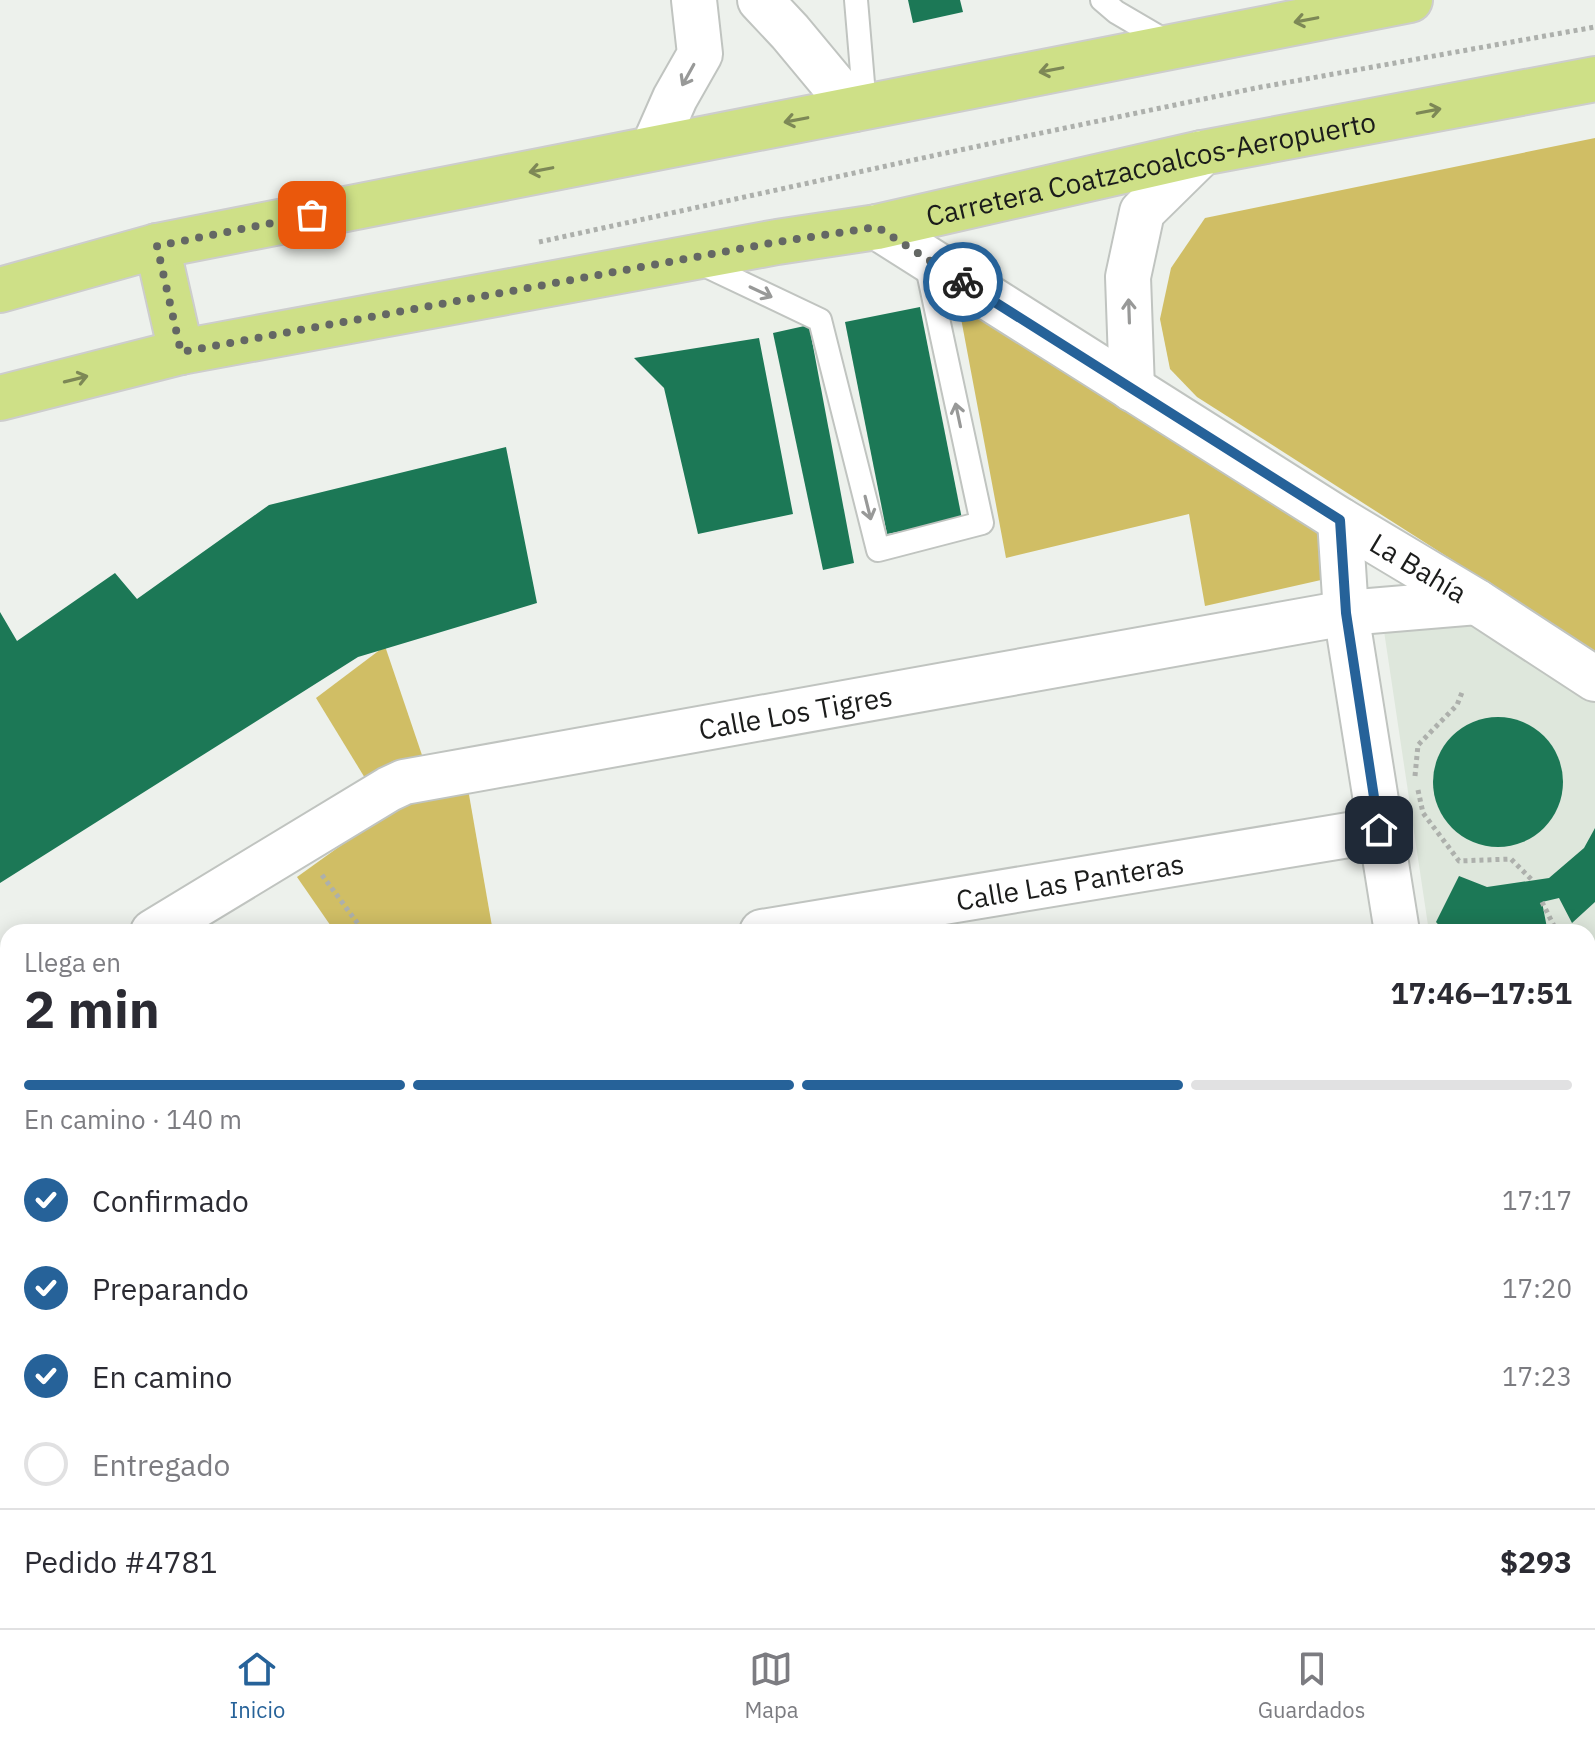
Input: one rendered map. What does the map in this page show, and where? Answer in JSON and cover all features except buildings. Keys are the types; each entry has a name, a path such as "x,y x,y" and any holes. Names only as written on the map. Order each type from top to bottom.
{"main road":[{"path":"0,290 157,246 1410,0"},
{"name":"Carretera Coatzacoalcos-Aeropuerto","path":"0,398 181,352 690,258 906,234 1202,153 1595,79"},
{"path":"157,246 181,352"}],"street":[{"path":"653,148 675,98 700,54 694,0"},
{"path":"760,0 860,108"},
{"path":"1132,389 1128,277 1142,212 1202,153"},
{"name":"La Bahía","path":"906,234 1132,389 1477,602 1595,679"},
{"path":"1340,520 1346,613 1396,924"},
{"name":"Calle Los Tigres","path":"166,924 389,789 436,775 1346,613 1477,602"},
{"name":"Calle Las Panteras","path":"810,924 1379,830"}],"lane":[{"path":"856,0 860,108"},
{"path":"1102,0 1116,12 1173,46"},
{"path":"690,258 820,320 878,550 982,523 906,234"}],"path":[{"path":"534,243 1241,91 1595,27"},
{"path":"1463,690 1457,705 1418,745 1415,779 1423,813 1459,861 1511,859 1532,880"},
{"path":"299,843 358,924"},
{"path":"1542,902 1553,924"}],"shaded area":[{"path":"1595,138 1595,651 1197,397 1170,369 1160,319 1171,268 1205,218"},
{"path":"957,297 1328,516 1332,574 1321,580 1205,606 1189,514 1006,558"},
{"path":"1469,614 1595,690 1595,924 1428,924 1384,631"},
{"path":"385,646 424,761 368,783 316,698"},
{"path":"468,789 492,924 329,924 297,877 393,808"}],"way so far":[{"path":"312,215 157,246 181,352 777,242 877,227 963,282"}],"route":[{"path":"963,282 1340,520 1346,613 1379,830"}]}
